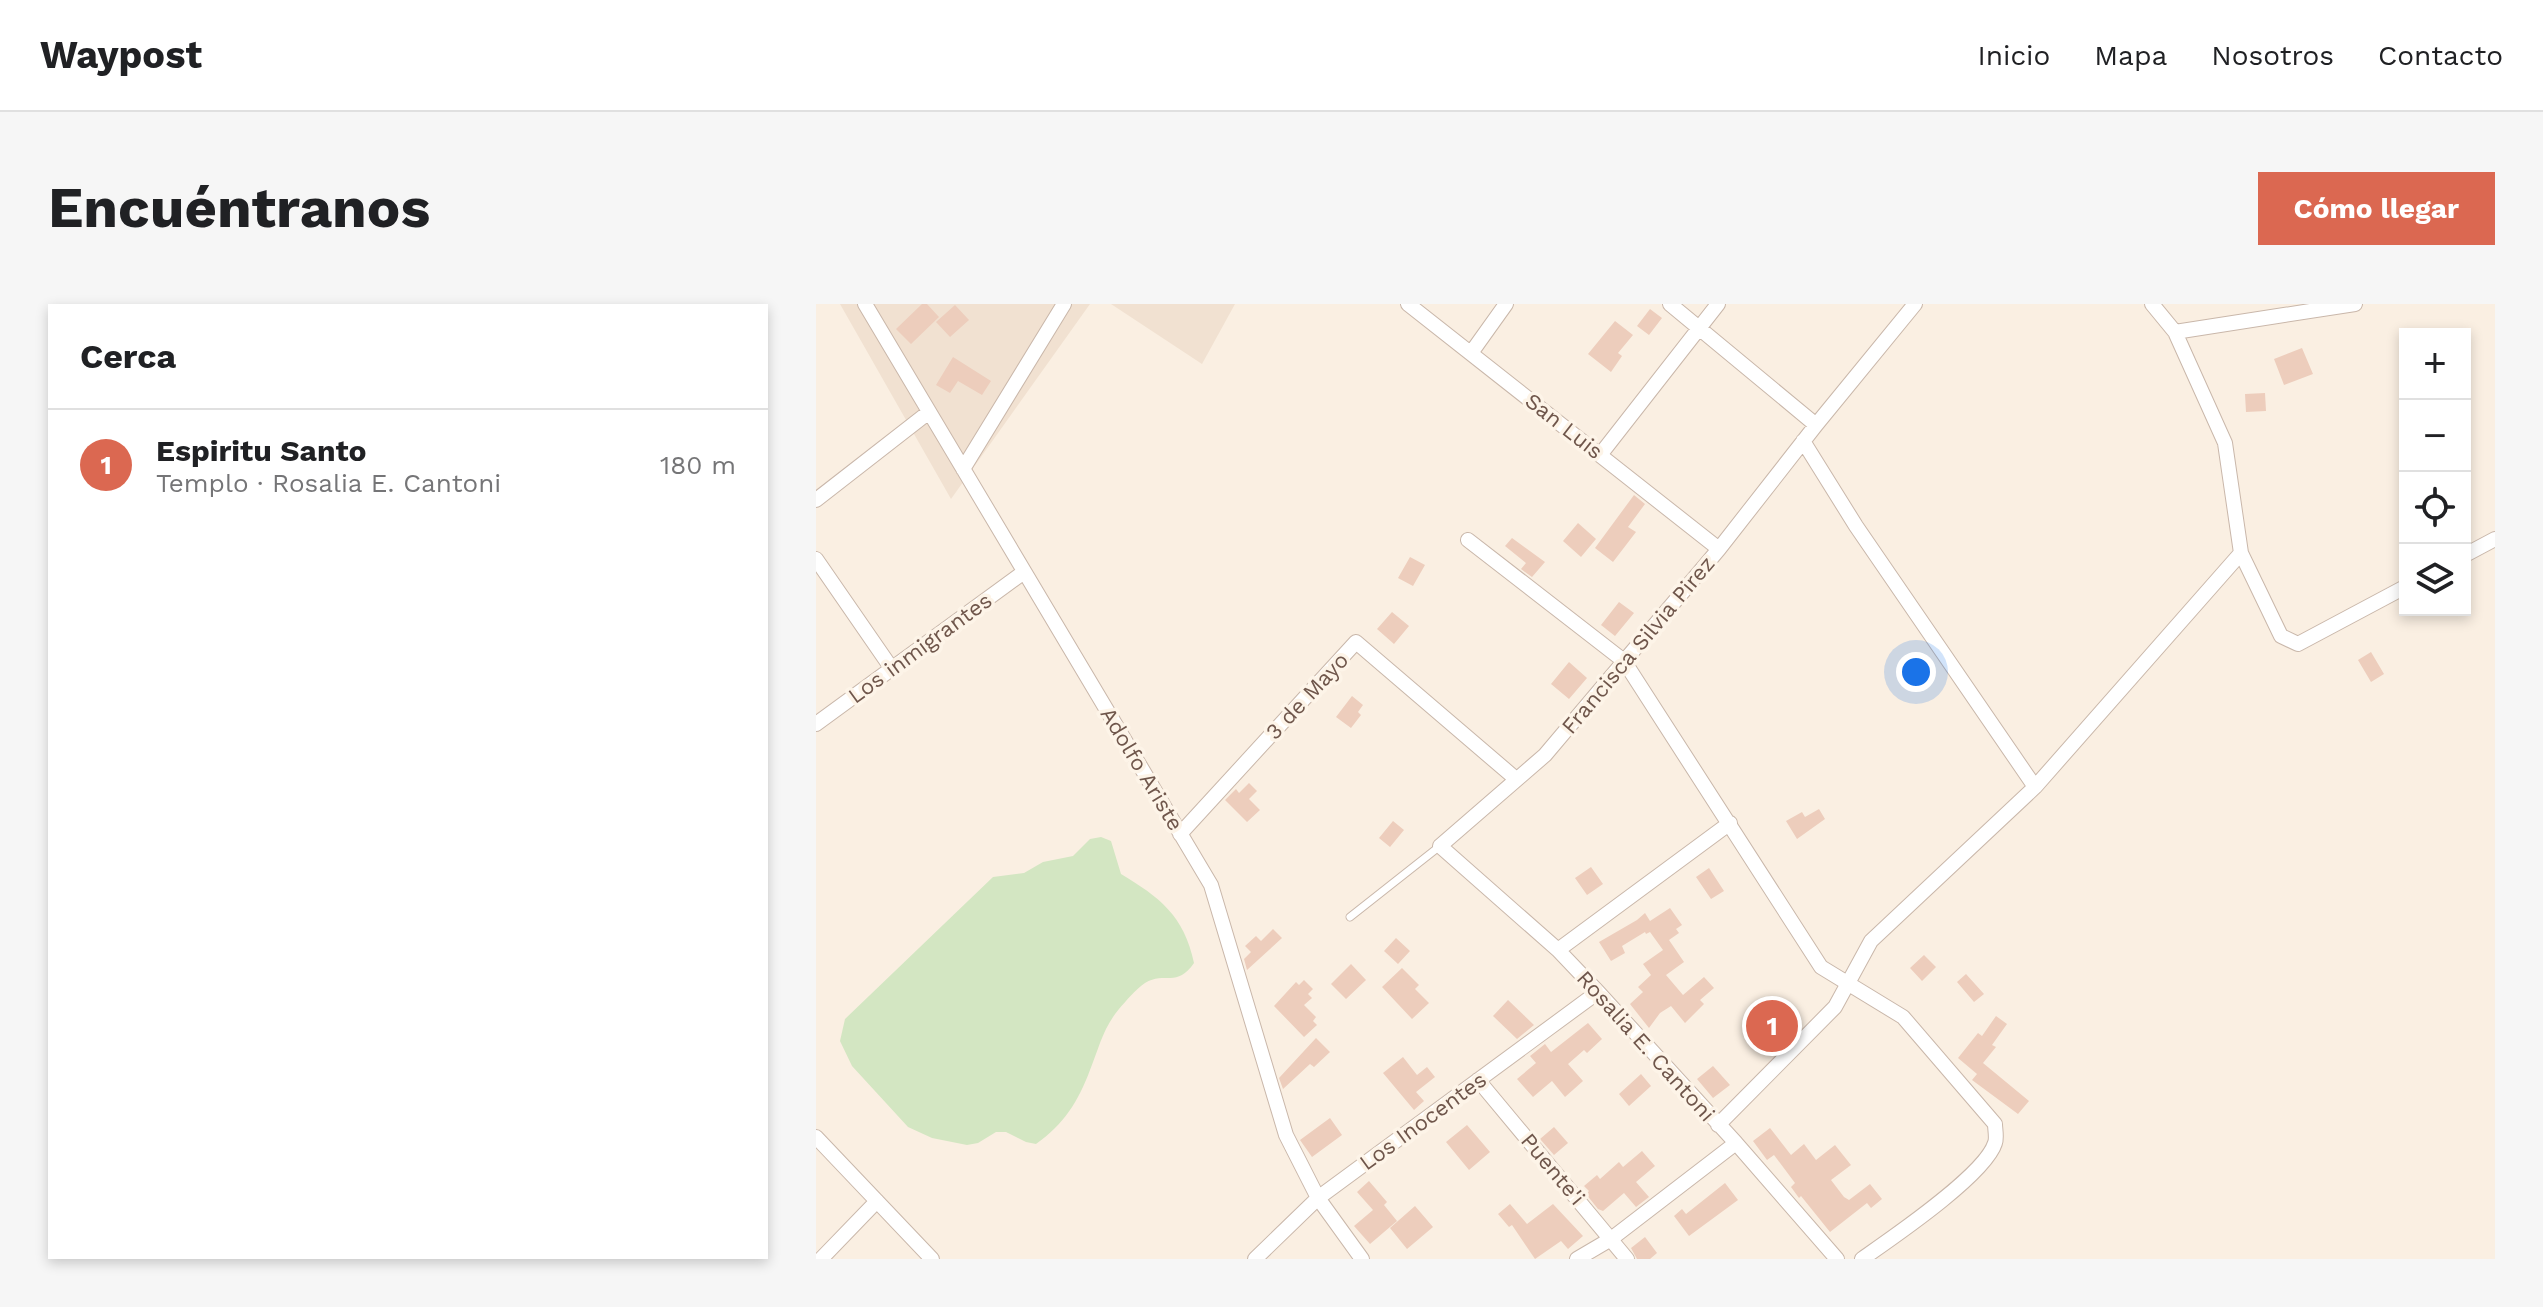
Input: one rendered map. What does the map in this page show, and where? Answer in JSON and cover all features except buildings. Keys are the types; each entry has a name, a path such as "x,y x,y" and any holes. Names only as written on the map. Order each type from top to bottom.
{"street":[{"name":"Adolfo Ariste","path":"865,304 1211,885 1286,1135 1318,1198 1362,1259"},
{"path":"963,469 1064,304"},
{"name":"San Luis","path":"1408,304 1719,549"},
{"path":"1471,353 1506,304"},
{"path":"1670,304 1816,425"},
{"path":"1600,455 1718,304"},
{"name":"Francisca Silvia Pirez","path":"1440,846 1545,755 1719,549 1915,304"},
{"path":"2152,304 2175,332 2225,443 2241,553 2281,636 2298,644 2399,590"},
{"path":"2175,332 2355,304"},
{"path":"816,500 929,412"},
{"path":"1803,441 1856,526 2035,787"},
{"path":"2471,552 2495,539"},
{"path":"1468,540 1624,661 1821,967 1903,1017 1995,1124 1996,1142 1978,1166 1929,1211 1862,1259"},
{"path":"1718,1125 1835,1007 1871,941 2035,787 2241,553"},
{"path":"816,559 892,669"},
{"name":"Los inmigrantes","path":"816,724 1024,572"},
{"name":"3 de Mayo","path":"1180,834 1356,642 1516,779"},
{"path":"1558,950 1730,823"},
{"name":"Rosalia E. Cantoni","path":"1440,846 1558,950 1736,1143 1837,1259"},
{"name":"Los Inocentes","path":"1255,1259 1318,1198 1598,992"},
{"name":"Puente'i","path":"1478,1080 1627,1259"},
{"path":"816,1137 932,1259"},
{"path":"1577,1259 1611,1239 1736,1143"},
{"path":"821,1259 877,1201"}],"lane":[{"path":"1350,917 1440,846"}],"shaded area":[{"path":"840,304 1090,304 951,499"},
{"path":"1111,304 1235,304 1202,364"}],"green space":[{"path":"1101,837 1111,841 1121,874 1158,900 1177,920 1190,946 1194,963 1182,975 1145,983 1122,1006 1105,1031 1075,1102 1055,1128 1036,1144 1006,1132 996,1132 978,1143 967,1145 932,1138 908,1127 852,1066 840,1041 845,1019 993,877 1024,873 1043,862 1073,856 1090,839"}],"place":[{"name":"Espiritu Santo","path":"1772,1026"}]}
